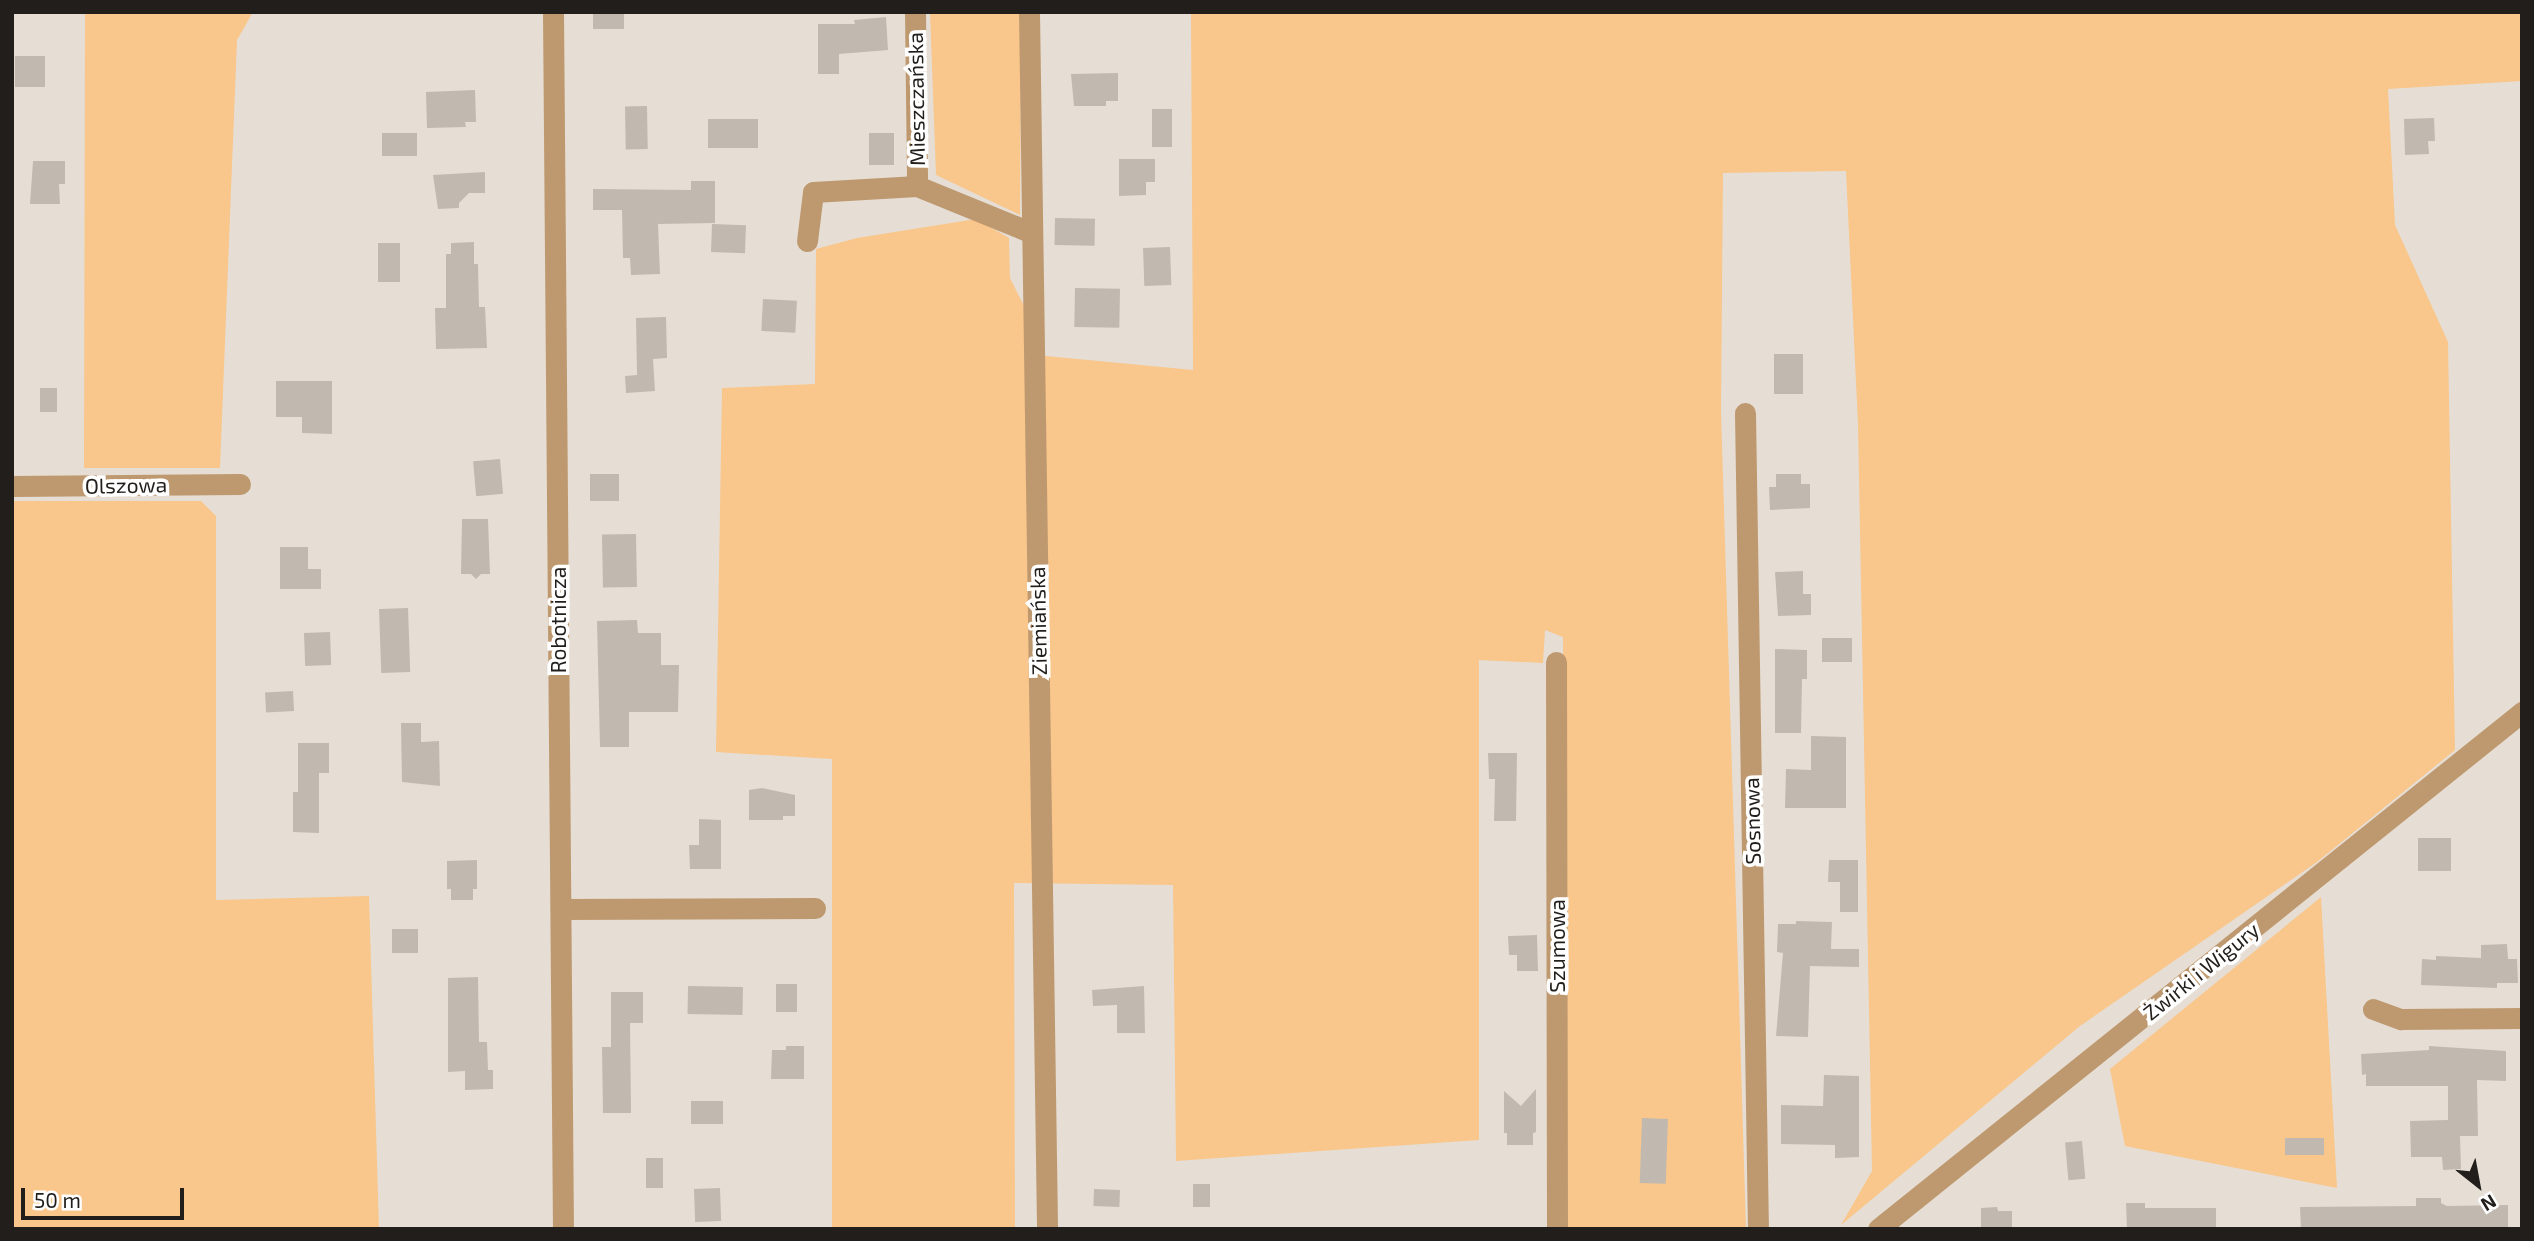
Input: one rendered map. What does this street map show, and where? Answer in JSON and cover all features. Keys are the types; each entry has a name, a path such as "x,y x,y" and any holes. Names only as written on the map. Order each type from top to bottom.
{"street":[{"name":"Robotnicza","path":"553,12 563,1229"},
{"name":"Mieszczańska","path":"915,12 917,186"},
{"name":"Ziemiańska","path":"1029,12 1047,1229"},
{"path":"807,241 813,192 917,186 1032,233"},
{"name":"Sosnowa","path":"1745,413 1758,1229"},
{"name":"Olszowa","path":"12,486 240,484"},
{"name":"Szumowa","path":"1556,662 1557,1229"},
{"name":"Żwirki i Wigury","path":"1878,1229 2522,712"},
{"path":"561,909 815,908"},
{"path":"2373,1009 2401,1019 2522,1018"}],"shaded area":[{"path":"85,12 253,12 237,40 220,468 84,468"},
{"path":"930,12 1021,12 1020,215 936,175"},
{"path":"1191,12 2522,12 2522,81 2388,89 2395,225 2448,342 2455,750 2317,862 2080,1026 1841,1225 1872,1171 1858,424 1846,171 1723,173 1721,412 1746,1229 1567,1229 1563,637 1545,630 1543,663 1479,660 1479,1140 1176,1161 1173,885 1014,883 1015,1229 832,1229 832,759 716,752 722,388 815,384 816,249 857,238 976,219 1009,238 1010,278 1024,306 1025,354 1193,370"},
{"path":"12,501 201,501 216,516 216,900 369,896 379,1229 12,1229"},
{"path":"2321,897 2337,1188 2125,1146 2110,1069"}],"building":[{"path":"593,12 624,12 624,29 593,29"},
{"path":"886,17 888,50 839,54 839,74 818,74 818,24 855,24 854,20"},
{"path":"15,56 45,56 45,87 15,87"},
{"path":"1118,73 1118,101 1106,101 1106,106 1074,106 1071,74"},
{"path":"475,90 476,122 465,122 466,127 427,128 426,92"},
{"path":"625,106 647,106 648,149 626,149"},
{"path":"1152,109 1172,109 1172,147 1152,147"},
{"path":"2434,118 2435,141 2428,141 2429,154 2405,155 2404,119"},
{"path":"708,119 758,119 758,148 708,148"},
{"path":"382,133 417,133 417,156 382,156"},
{"path":"869,133 894,133 894,165 869,165"},
{"path":"1119,159 1155,159 1155,182 1146,182 1146,195 1119,196"},
{"path":"33,161 65,161 65,184 59,184 60,204 30,204"},
{"path":"485,172 485,193 469,193 459,203 459,208 438,209 433,175"},
{"path":"691,181 715,181 715,223 658,224 660,274 631,275 630,258 623,258 622,210 593,210 593,189 691,190"},
{"path":"1055,218 1095,219 1095,246 1055,245"},
{"path":"712,224 746,225 745,253 711,252"},
{"path":"474,242 474,264 478,264 479,307 485,307 487,348 436,349 435,308 446,308 446,254 451,254 451,243"},
{"path":"378,243 400,243 400,282 378,282"},
{"path":"1170,247 1171,285 1144,286 1143,248"},
{"path":"1075,288 1120,289 1119,328 1074,327"},
{"path":"763,299 797,301 795,333 761,331"},
{"path":"666,317 667,358 653,359 655,391 626,393 625,376 637,375 636,318"},
{"path":"1774,354 1803,354 1803,394 1774,394"},
{"path":"276,381 332,381 332,434 302,433 302,417 276,417"},
{"path":"40,388 57,388 57,412 40,412"},
{"path":"500,459 503,494 476,496 473,461"},
{"path":"590,474 619,474 619,501 590,501"},
{"path":"1776,474 1801,474 1801,484 1810,484 1810,508 1770,510 1769,487 1776,487"},
{"path":"462,519 488,519 490,574 481,574 476,579 471,574 461,574"},
{"path":"636,534 637,587 603,588 602,535"},
{"path":"280,547 308,547 308,569 321,569 321,589 280,589"},
{"path":"1803,571 1803,594 1811,594 1811,615 1778,616 1775,572"},
{"path":"408,608 410,672 381,673 379,609"},
{"path":"637,620 638,633 661,633 661,665 679,665 678,712 629,712 629,747 600,747 597,621"},
{"path":"330,632 331,665 305,666 304,633"},
{"path":"1822,638 1852,638 1852,662 1822,662"},
{"path":"1775,649 1807,650 1807,679 1802,679 1801,733 1775,733"},
{"path":"293,691 294,711 266,712 265,692"},
{"path":"401,723 421,723 421,742 439,741 440,786 402,782"},
{"path":"1811,736 1846,737 1846,808 1785,808 1786,769 1811,770"},
{"path":"298,743 329,743 329,773 319,773 319,833 293,832 293,792 298,792"},
{"path":"1488,753 1517,753 1516,821 1494,821 1495,779 1489,779"},
{"path":"762,788 795,795 795,816 783,816 783,820 749,820 749,790"},
{"path":"699,819 721,820 721,869 690,869 689,845 699,845"},
{"path":"2418,838 2451,838 2451,871 2418,871"},
{"path":"477,860 477,889 473,889 473,900 451,900 451,889 447,889 447,861"},
{"path":"1829,860 1858,860 1858,912 1840,912 1840,882 1828,882"},
{"path":"1796,921 1832,922 1831,949 1859,949 1859,967 1810,966 1808,1037 1776,1036 1783,953 1777,952 1778,924 1796,924"},
{"path":"392,929 418,929 418,953 392,953"},
{"path":"1537,935 1538,971 1517,971 1517,955 1509,955 1508,936"},
{"path":"2507,944 2508,959 2517,959 2518,983 2497,983 2497,988 2421,985 2422,959 2436,960 2436,956 2481,958 2481,945"},
{"path":"478,977 479,1042 487,1042 488,1070 493,1070 493,1089 465,1090 465,1071 448,1072 448,978"},
{"path":"776,984 797,984 797,1012 776,1012"},
{"path":"688,986 743,987 743,1015 688,1014"},
{"path":"1144,986 1145,1033 1117,1033 1117,1005 1093,1006 1092,990"},
{"path":"611,992 643,992 643,1023 630,1023 631,1113 603,1113 602,1047 611,1047"},
{"path":"786,1046 804,1046 804,1079 771,1079 772,1050 786,1050"},
{"path":"2429,1046 2506,1051 2506,1081 2477,1080 2478,1136 2460,1136 2461,1169 2443,1170 2442,1157 2411,1157 2410,1121 2448,1120 2448,1086 2366,1086 2366,1074 2362,1075 2361,1054 2429,1050"},
{"path":"1824,1075 1859,1076 1859,1157 1835,1158 1835,1145 1781,1144 1781,1105 1823,1106"},
{"path":"1536,1089 1536,1132 1533,1133 1533,1145 1507,1145 1507,1133 1504,1133 1504,1091 1521,1106"},
{"path":"691,1101 723,1101 723,1124 691,1124"},
{"path":"1642,1118 1668,1119 1666,1184 1640,1183"},
{"path":"2285,1138 2324,1138 2324,1155 2285,1155"},
{"path":"2082,1141 2085,1179 2068,1180 2065,1142"},
{"path":"646,1158 663,1158 663,1188 646,1188"},
{"path":"1193,1184 1210,1184 1210,1207 1193,1207"},
{"path":"720,1188 721,1221 695,1222 694,1189"},
{"path":"1094,1189 1120,1190 1119,1207 1093,1206"},
{"path":"2416,1198 2441,1198 2441,1203 2447,1206 2508,1205 2508,1229 2301,1229 2300,1207 2416,1206"},
{"path":"2126,1203 2145,1203 2145,1208 2216,1208 2216,1229 2127,1229"},
{"path":"1997,1207 1998,1211 2012,1211 2012,1229 1981,1229 1981,1208"}]}
